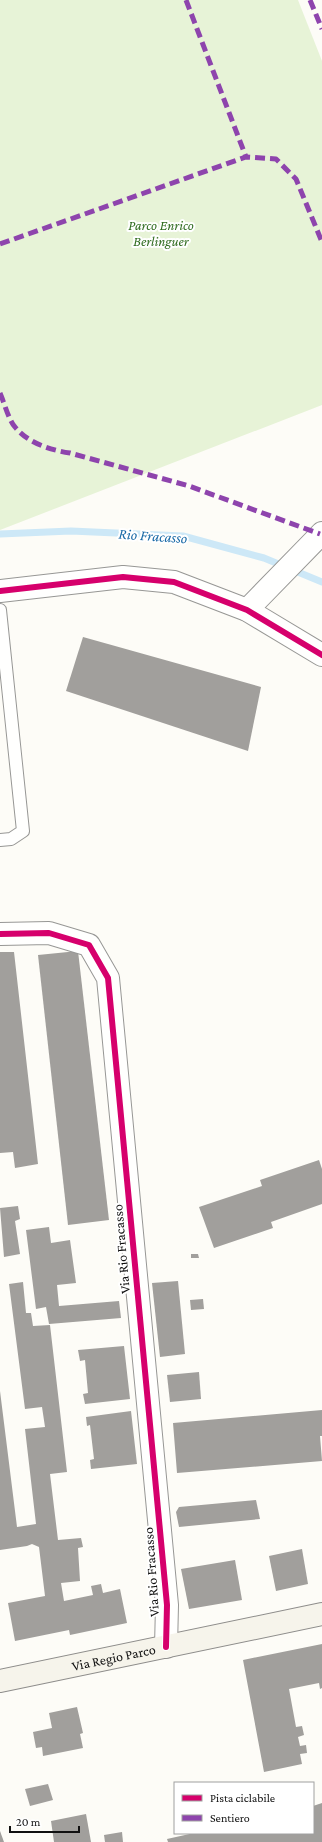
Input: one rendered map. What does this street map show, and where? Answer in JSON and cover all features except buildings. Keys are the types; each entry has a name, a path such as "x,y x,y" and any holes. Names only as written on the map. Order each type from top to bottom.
{"street":[{"path":"247,610 322,533"},
{"path":"0,591 123,577 174,582 247,610 322,655"},
{"name":"Via Rio Fracasso","path":"0,934 49,933 89,945 108,978 167,1605 166,1647"},
{"name":"Via Regio Parco","path":"0,1681 322,1614"}],"lane":[{"path":"0,610 23,832 11,839 0,840"}],"green space":[{"name":"Parco Enrico Berlinguer","path":"0,0 298,0 322,61 322,405 0,530"}],"waterway":[{"name":"Rio Fracasso","path":"0,534 71,531 183,536 264,558 322,582"}],"marked path":[{"path":"186,0 246,157"},
{"path":"310,0 322,29"},
{"path":"0,244 246,157 276,159 296,179 322,242"},
{"path":"0,393 13,424 20,433 40,445 189,486 320,534"}],"cycle path":[{"path":"0,591 123,577 174,582 247,610 322,655"},
{"path":"0,934 49,933 89,945 108,978 167,1605 166,1647"}]}
